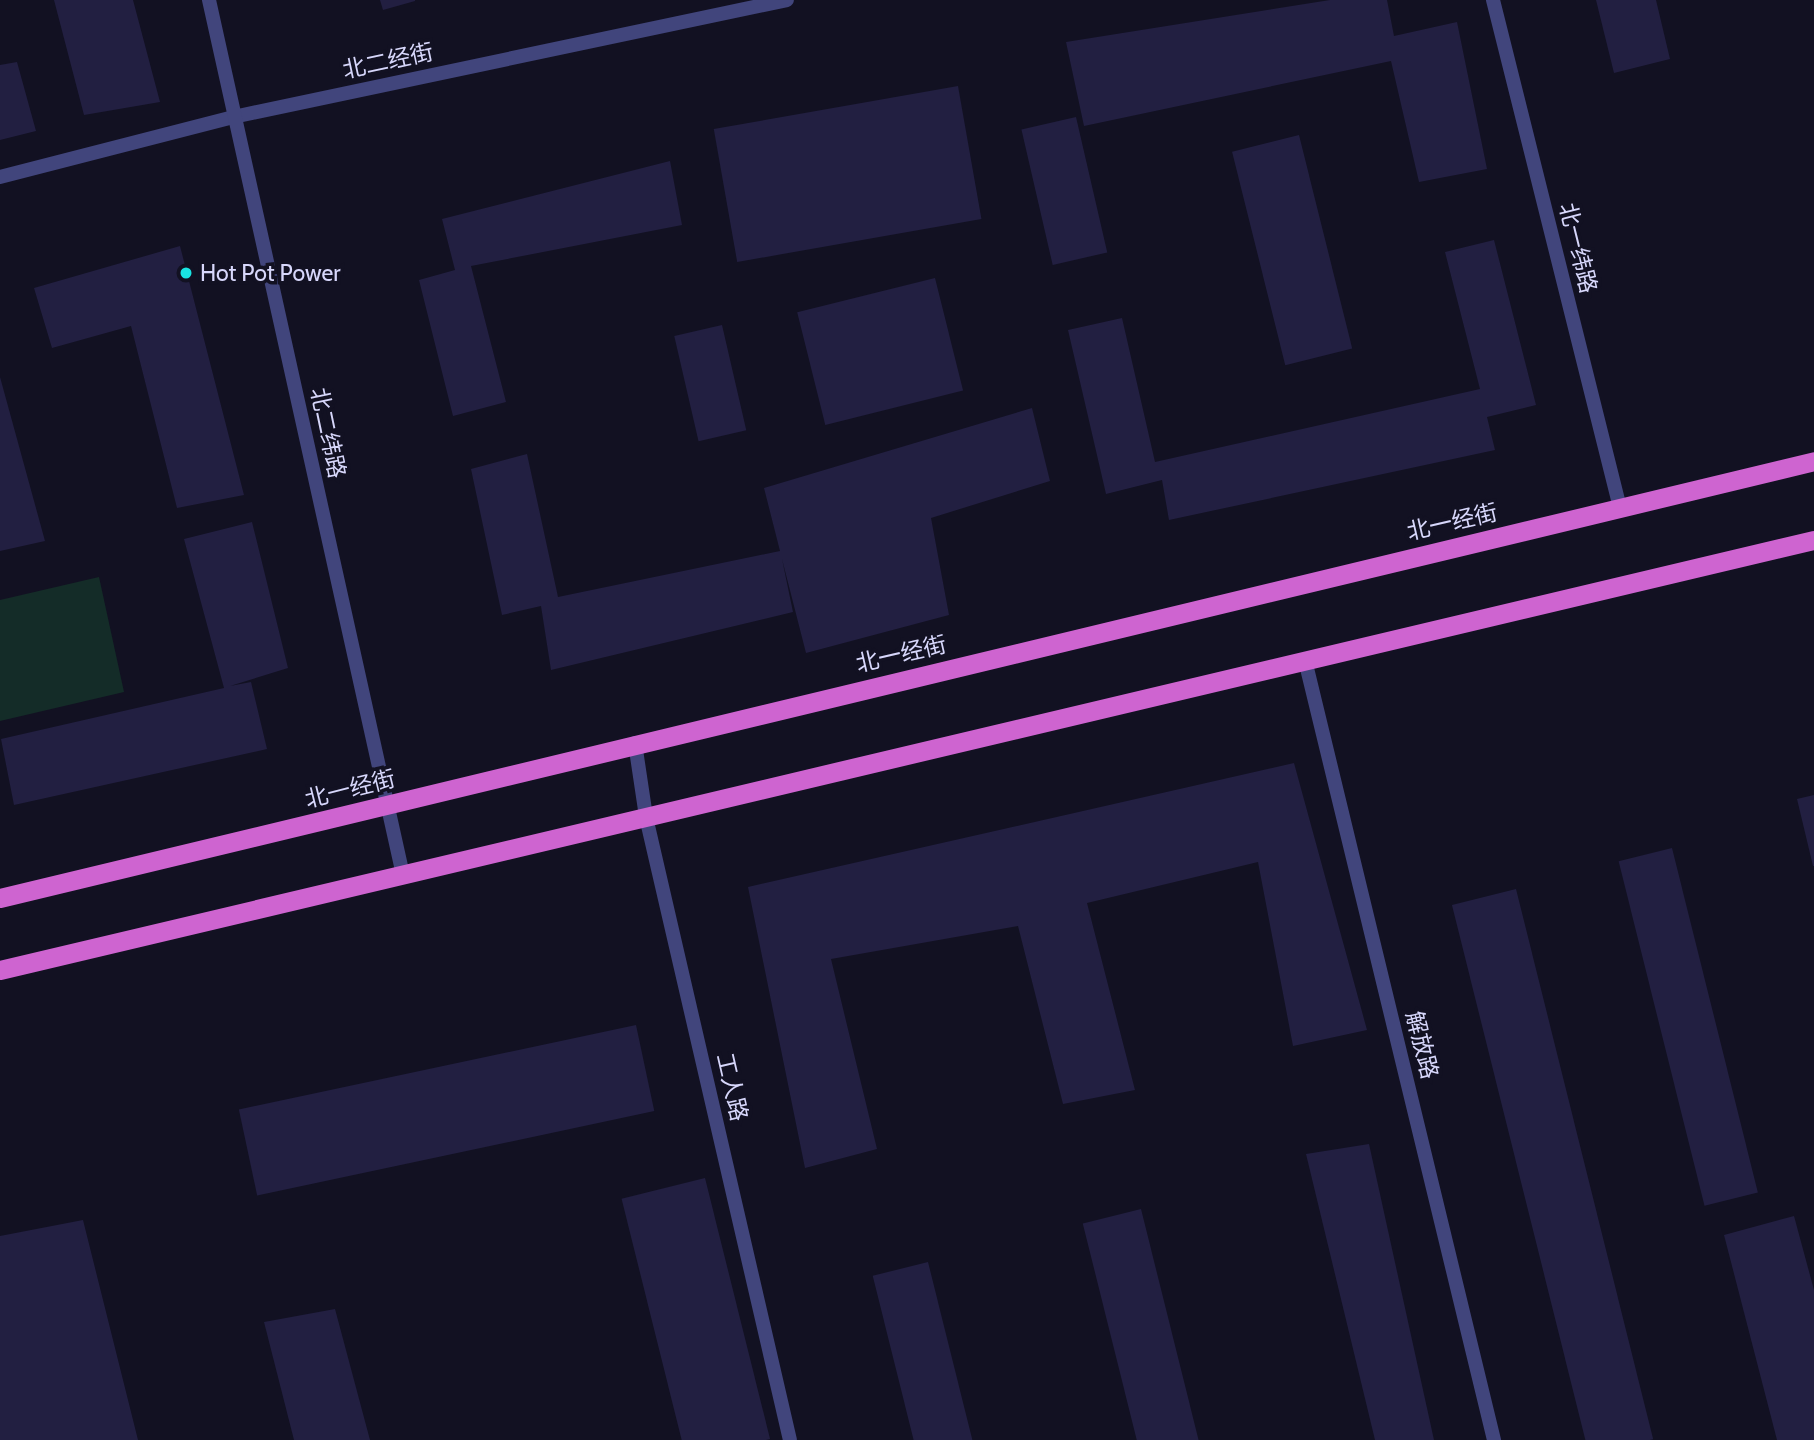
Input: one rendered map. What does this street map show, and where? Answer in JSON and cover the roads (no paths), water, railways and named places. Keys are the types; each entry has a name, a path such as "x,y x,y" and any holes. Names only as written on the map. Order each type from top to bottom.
{"highway":[{"name":"北一经街","path":"0,898 1814,461"},
{"path":"0,970 1814,540"}],"street":[{"name":"北二纬路","path":"209,0 238,116 384,807 403,875"},
{"name":"北二经街","path":"0,177 238,116 787,0"},
{"name":"北一纬路","path":"1493,0 1620,508"},
{"name":"解放路","path":"1305,660 1494,1440"},
{"name":"工人路","path":"635,743 646,817 790,1440"}],"place":[{"name":"Hot Pot Power","path":"186,273"}]}
